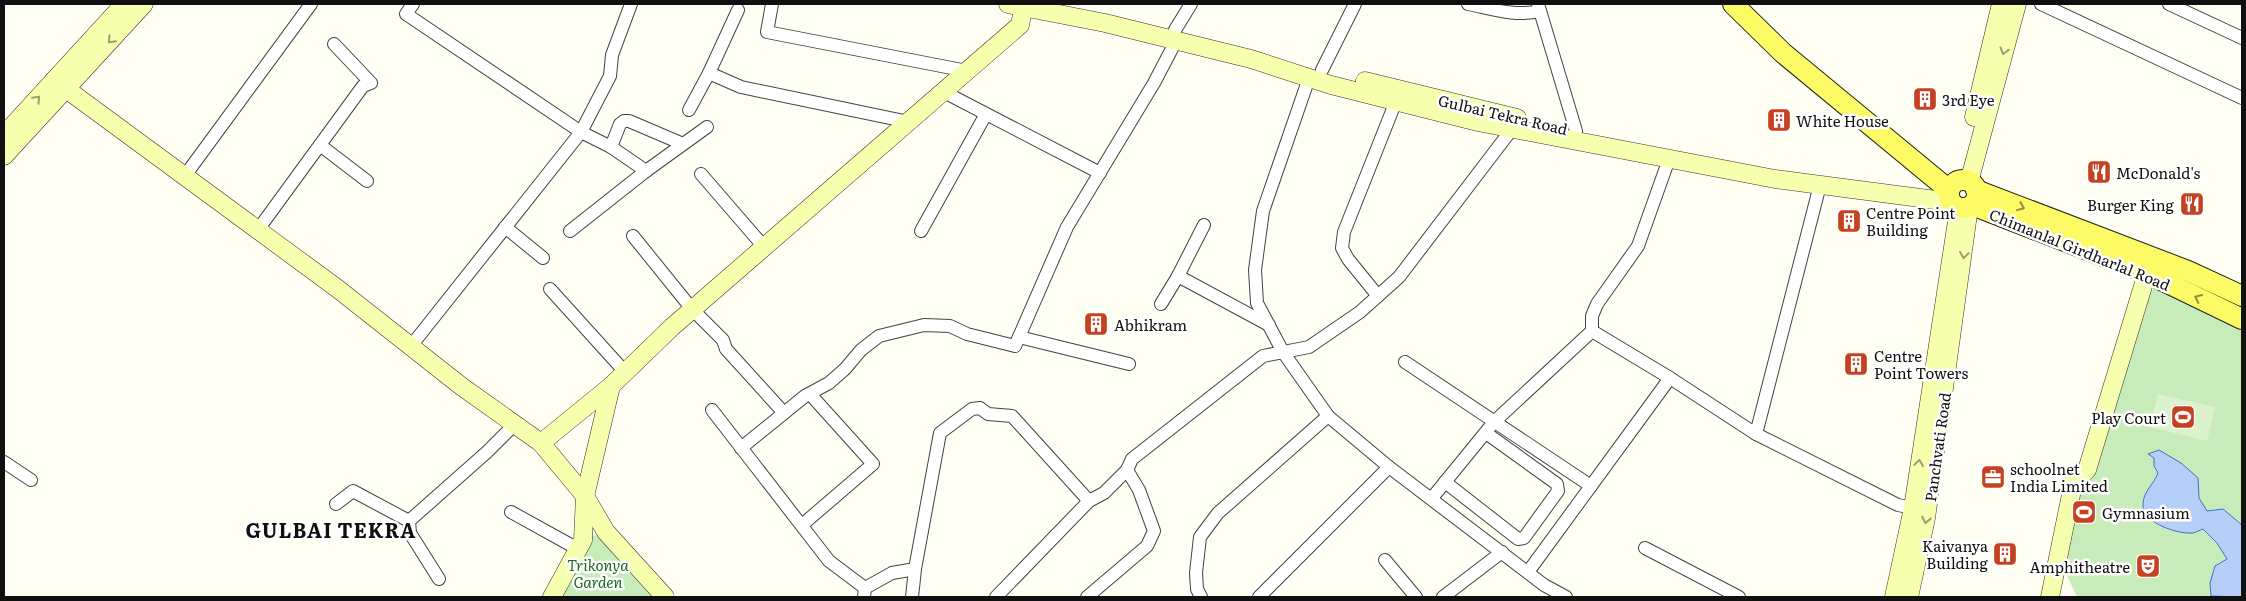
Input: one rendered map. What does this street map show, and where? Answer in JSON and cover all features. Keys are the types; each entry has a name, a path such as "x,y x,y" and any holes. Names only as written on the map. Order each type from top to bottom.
{"main road":[{"path":"4,156 124,4"},
{"path":"4,135 144,4"},
{"name":"Gulbai Tekra Road","path":"1064,4 1316,74 1576,132 1794,172 1961,194"},
{"name":"Chimanlal Girdharlal Road","path":"1733,4 1783,53 1961,194 2147,273 2242,319"},
{"name":"Chimanlal Girdharlal Road","path":"1752,4 1792,44 1930,156 1961,194 2188,271 2242,296"},
{"path":"1961,194 2001,4"},
{"path":"1961,194 2016,4"},
{"path":"541,443 611,386 692,309 1020,25 1019,5"},
{"name":"Gulbai Tekra Road","path":"1019,5 1175,35"},
{"name":"Gulbai Tekra Road","path":"1316,74 1396,101 1478,122 1775,179 1880,192 1961,194"},
{"path":"59,85 338,289 514,425 541,443 584,496 606,532 665,597"},
{"name":"Panchvati Road","path":"1894,597 1913,508 1961,194"},
{"name":"Panchvati Road","path":"1909,597 1926,518 1961,194"},
{"path":"2050,597 2074,480 2087,470 2110,388 2147,273"},
{"path":"552,597 582,540 584,496 611,386"}],"street":[{"path":"184,177 311,4"},
{"path":"414,4 406,14 582,132 612,147 646,171"},
{"path":"411,346 582,132 610,76 612,55 631,4"},
{"path":"772,4 767,32 967,71"},
{"path":"741,448 810,394 829,383 845,369 861,350 879,336 924,325 950,326 967,334 1015,346 1067,227 1154,83 1191,4"},
{"path":"1355,4 1316,74 1264,211 1255,270 1257,303 1283,352 1328,416 1389,467 1528,572 1566,597"},
{"path":"1468,4 1524,15 1539,7 1576,132"},
{"path":"2041,4 2242,98"},
{"path":"2169,4 2242,38"},
{"path":"688,110 709,73 738,10"},
{"path":"257,231 364,86 371,83 334,44"},
{"path":"709,73 741,86 909,122"},
{"path":"944,92 1100,173"},
{"path":"1378,296 1342,248 1344,232 1396,101"},
{"path":"921,231 986,114"},
{"path":"612,147 620,124 624,121 629,121 682,144"},
{"path":"570,231 706,127"},
{"path":"996,597 1089,501 1104,493 1127,470 1132,460 1263,356 1309,347 1360,312 1399,277 1512,129"},
{"path":"320,145 367,181"},
{"path":"1432,498 1494,422 1592,332 1592,316 1597,304 1638,246 1669,159"},
{"path":"701,174 764,247"},
{"path":"1756,434 1820,185"},
{"path":"1161,304 1178,276 1204,225"},
{"path":"505,227 543,258"},
{"path":"633,236 692,309 723,340 726,349 784,414"},
{"path":"1178,276 1269,325"},
{"path":"550,289 626,372"},
{"path":"1592,332 1670,378 1756,434 1898,505 1913,508"},
{"path":"1019,337 1129,364"},
{"path":"1405,362 1591,486"},
{"path":"1528,572 1670,378"},
{"path":"802,525 873,464 810,394"},
{"path":"912,597 915,569 940,433 972,409 980,408 988,414 1012,416 1089,501"},
{"path":"712,410 829,561 864,592 892,573 915,569"},
{"path":"1201,597 1197,589 1196,573 1200,537 1218,513 1328,416"},
{"path":"409,521 487,452 514,425"},
{"path":"1445,482 1518,539 1524,538 1558,491 1557,484 1486,433"},
{"path":"4,462 31,480"},
{"path":"1259,597 1389,467"},
{"path":"1088,597 1147,546 1154,531 1139,490 1127,470"},
{"path":"336,504 353,491 409,521"},
{"path":"511,512 578,548"},
{"path":"409,521 410,533 439,579"},
{"path":"1644,548 1738,597"},
{"path":"1443,597 1502,552"},
{"path":"1385,560 1416,597"}],"green space":[{"path":"2156,286 2242,328 2242,597 2077,597 2064,569 2080,486 2089,485 2093,464 2144,300"},
{"name":"Play Court","path":"2158,394 2215,407 2207,441 2150,427"},
{"name":"Trikonya Garden","path":"597,534 657,597 556,597 587,539"}],"water":[{"path":"2159,450 2181,463 2198,478 2199,498 2207,511 2223,509 2242,525 2242,597 2211,596 2210,583 2215,566 2227,559 2217,543 2203,529 2192,533 2178,532 2154,522 2144,511 2143,500 2158,473 2154,466 2154,458 2148,454"}],"place":[{"name":"3rd Eye","path":"1925,99"},
{"name":"White House","path":"1779,120"},
{"name":"McDonald's","path":"2099,172"},
{"name":"Burger King","path":"2192,204"},
{"name":"Centre Point Building","path":"1849,221"},
{"name":"Abhikram","path":"1096,324"},
{"name":"Centre Point Towers","path":"1856,364"},
{"name":"Play Court","path":"2183,417"},
{"name":"schoolnet India Limited","path":"1993,477"},
{"name":"Gymnasium","path":"2084,512"},
{"name":"Kaivanya Building","path":"2005,554"},
{"name":"Amphitheatre","path":"2148,566"}],"district":[{"name":"GULBAI TEKRA","path":"331,529"}]}
